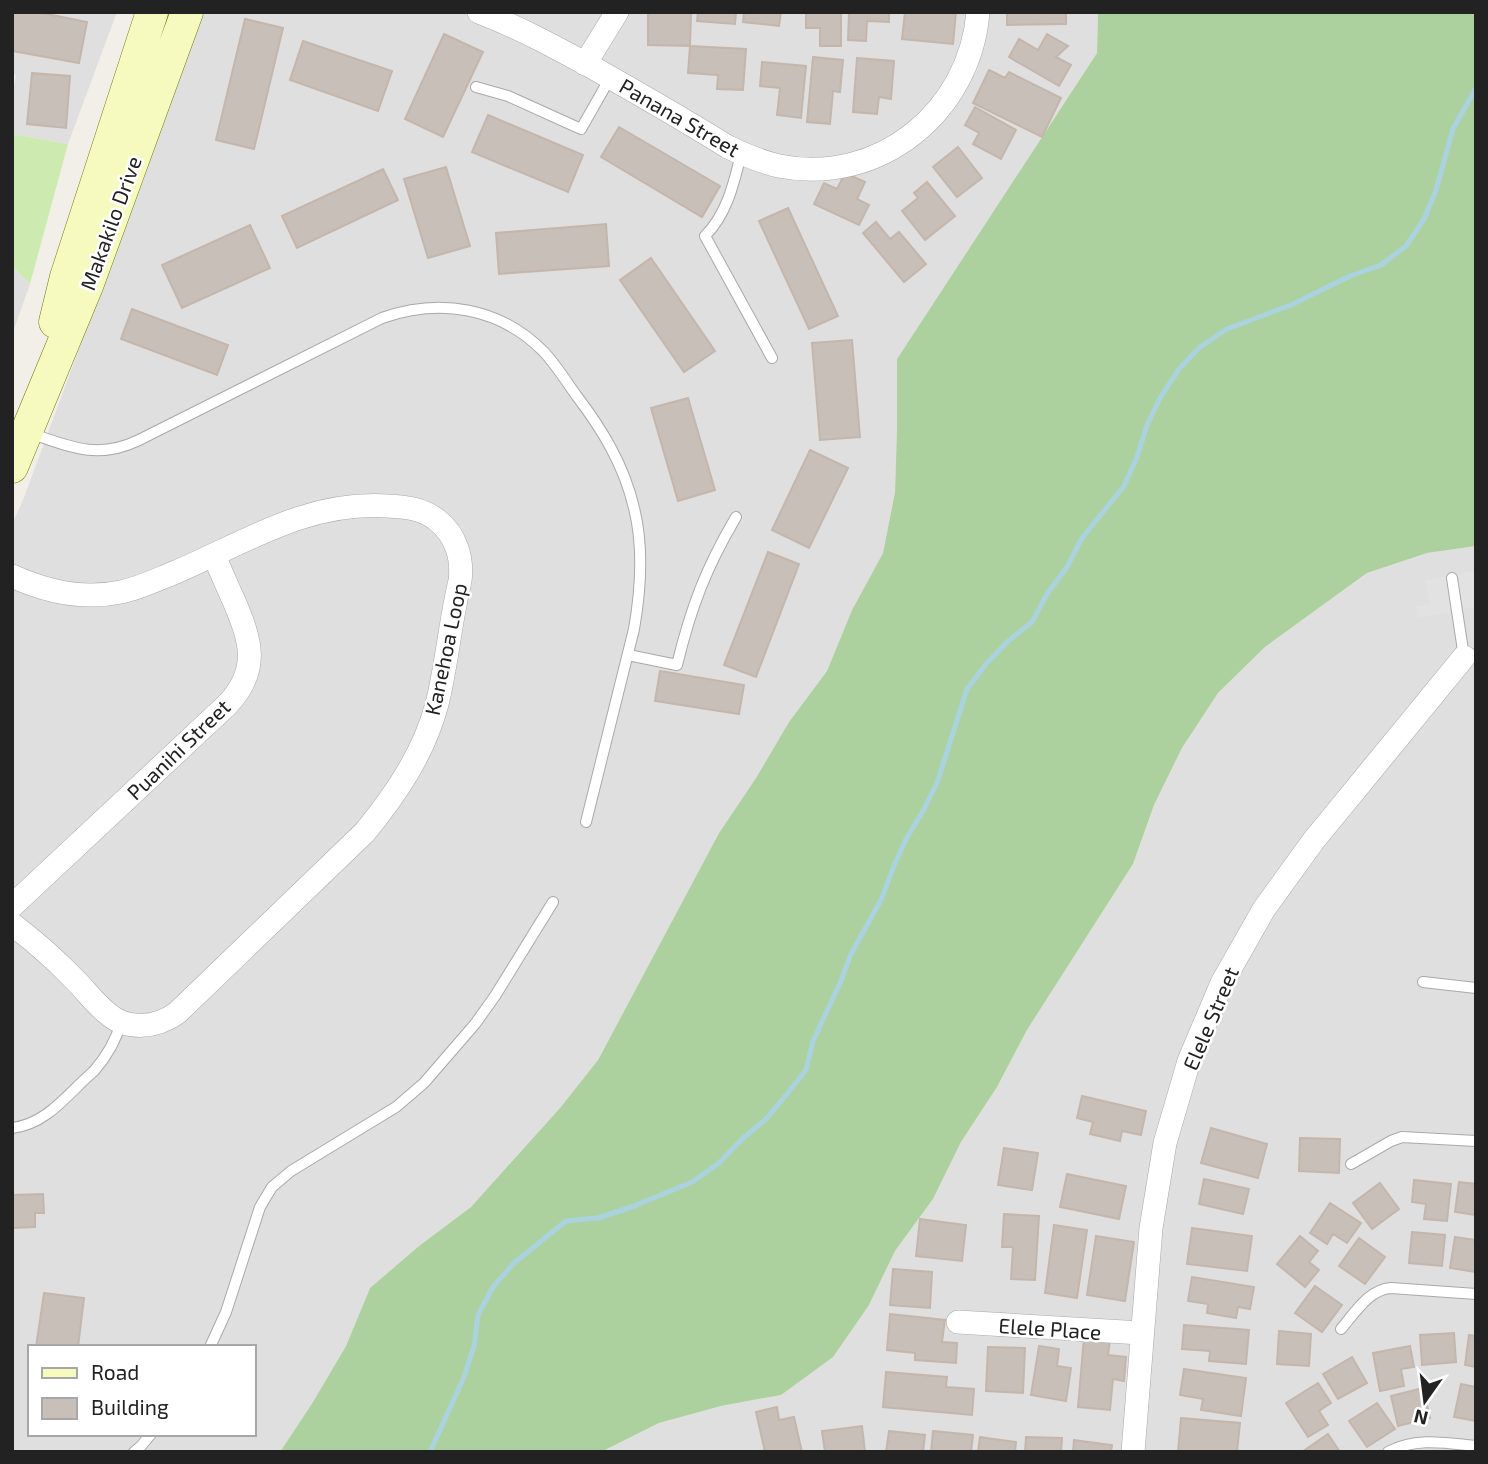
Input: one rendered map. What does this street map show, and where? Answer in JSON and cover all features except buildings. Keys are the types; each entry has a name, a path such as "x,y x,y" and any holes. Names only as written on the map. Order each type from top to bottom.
{"main road":[{"name":"Makakilo Drive","path":"28,432 66,277 152,12"},
{"name":"Makakilo Drive","path":"12,467 87,286 187,12"}],"street":[{"name":"Panana Street","path":"479,12 509,24 585,64 741,154 779,166 818,169 857,163 894,148 925,125 951,95 968,60 978,12"},
{"path":"585,64 617,12"},
{"name":"Kanehoa Loop","path":"12,576 66,594 104,595 141,587 281,524 327,509 375,505 406,507 427,513 445,527 459,552 461,574 437,704 408,772 388,803 365,832 177,1013 153,1024 140,1026 121,1022"},
{"name":"Puanihi Street","path":"12,906 228,704 242,685 249,662 248,638 214,556"},
{"name":"Elele Street","path":"1133,1452 1151,1227 1165,1143 1189,1061 1222,983 1264,909 1314,840 1470,655"},
{"path":"12,924 58,963 104,1011 121,1022"},
{"name":"Elele Place","path":"958,1322 1141,1333"}],"lane":[{"path":"476,87 508,96 581,129 610,78"},
{"path":"741,154 728,201 705,236 772,358"},
{"path":"28,432 78,449 99,451 120,448 399,312 434,307 452,308 486,315 518,331 545,354 598,424 625,478 639,538 639,599 628,655 586,822"},
{"path":"628,655 677,665 699,588 715,551 736,517"},
{"path":"1452,578 1470,655"},
{"path":"211,1345 226,1312 260,1207 272,1187 290,1171 396,1107 424,1083 475,1024 495,996 553,902"},
{"path":"1423,982 1476,988"},
{"path":"12,1128 42,1118 94,1071 108,1053 121,1022"},
{"path":"1351,1164 1402,1137 1476,1141"},
{"path":"1341,1329 1372,1294 1383,1288 1476,1294"},
{"path":"134,1452 150,1436"},
{"path":"1388,1452 1430,1442 1476,1446"}],"shaded area":[{"path":"12,12 117,12 68,144 12,134 12,95 16,75 12,74"},
{"path":"204,12 1098,12 1097,53 897,359 895,492 883,553 852,610 827,671 789,722 719,833 598,1060 560,1108 471,1207 419,1246 370,1288 346,1346 280,1452 12,1452 12,524"},
{"path":"12,266 30,284 12,335"},
{"path":"1476,546 1476,1452 601,1452 659,1423 721,1406 781,1395 869,1305 895,1251 933,1199 961,1142 997,1087 1027,1030 1133,864 1154,805 1182,748 1218,693 1265,647 1367,573 1427,553"},
{"path":"1475,571 1476,607 1418,618 1416,607 1430,604 1425,580"}],"green space":[{"path":"1098,12 1476,12 1476,546 1427,553 1367,573 1265,647 1218,693 1182,748 1154,805 1133,864 1027,1030 997,1087 961,1142 933,1199 895,1251 869,1305 833,1357 781,1395 721,1406 659,1423 601,1452 280,1452 346,1346 370,1288 419,1246 471,1207 560,1108 598,1060 719,833 789,722 827,671 852,610 883,553 895,492 897,359 1097,53"},
{"path":"12,134 68,144 30,284 12,266"}],"waterway":[{"path":"430,1452 464,1377 474,1346 478,1315 493,1287 514,1263 566,1221 598,1218 692,1182 719,1163 766,1119 806,1070 813,1041 851,954 882,898 906,839 937,783 967,689 1007,642 1032,622 1082,538 1124,486 1147,425 1160,398 1179,369 1200,347 1227,329 1291,305 1350,276 1381,265 1406,246 1424,219 1436,190 1453,129 1476,88"}]}
